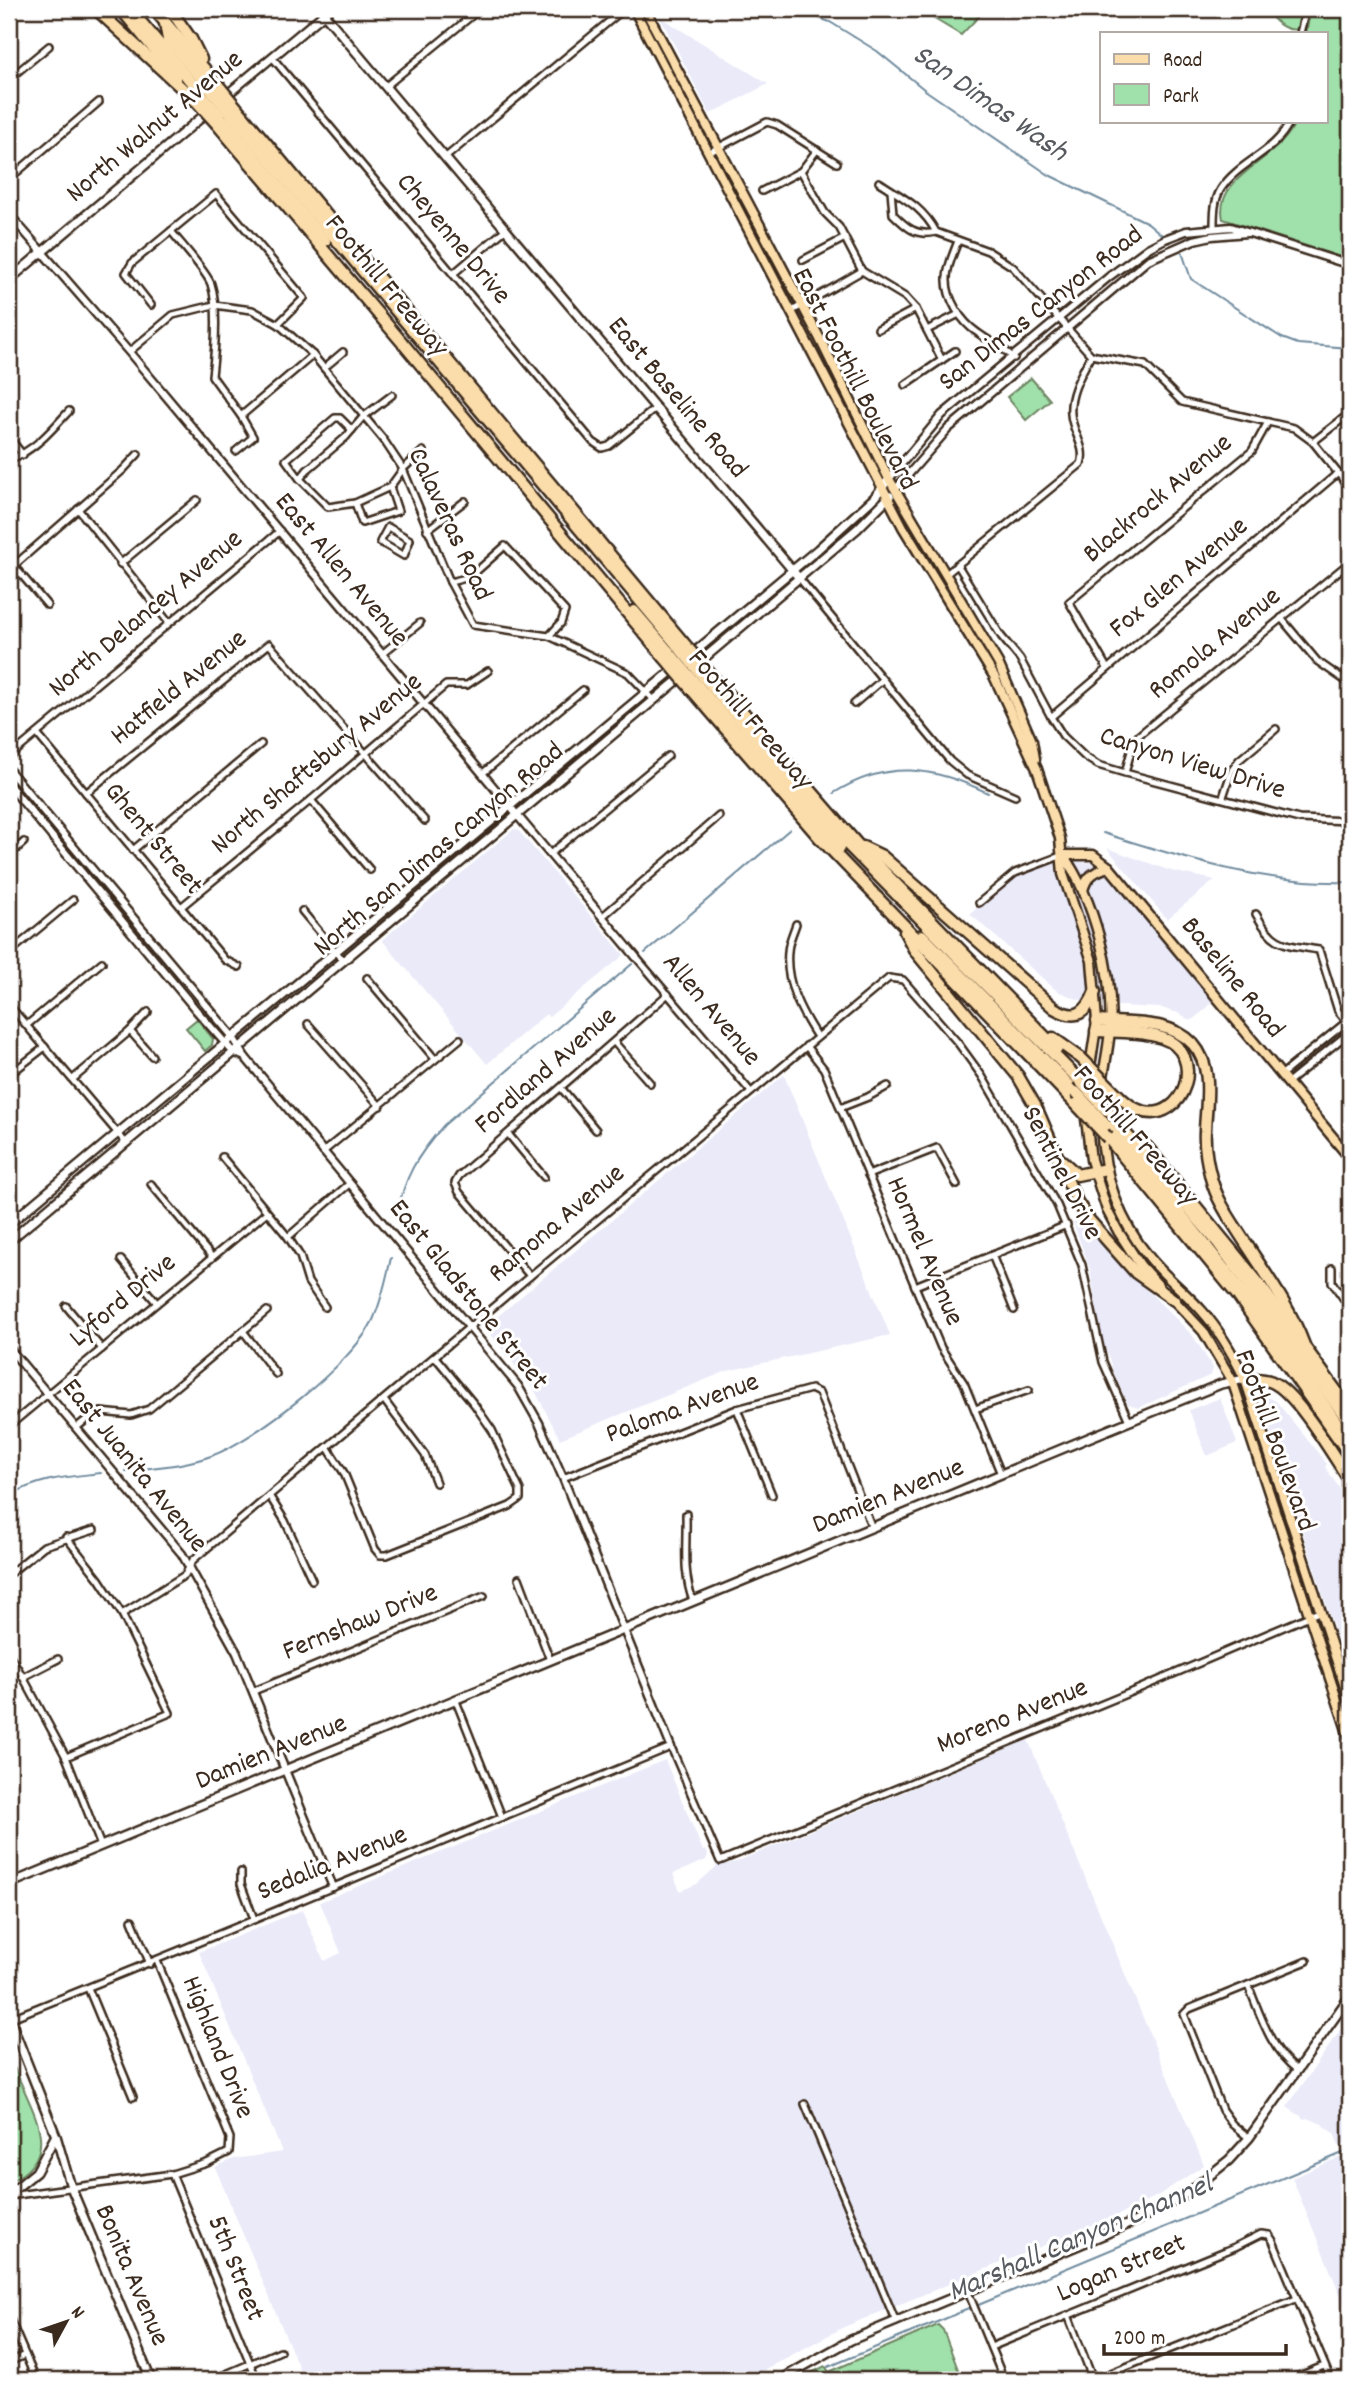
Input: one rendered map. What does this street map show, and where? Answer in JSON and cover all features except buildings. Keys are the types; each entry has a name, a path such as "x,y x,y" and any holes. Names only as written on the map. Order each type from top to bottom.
{"highway":[{"path":"96,9 207,93"},
{"name":"Foothill Freeway","path":"121,9 226,115 701,682 757,761 790,799 898,919 1108,1138 1238,1296 1350,1455"},
{"path":"130,9 207,93"},
{"name":"Foothill Freeway","path":"154,9 209,75 207,93 401,341 610,593 673,649 701,682 759,737 856,844 1037,1027 1078,1076 1173,1177 1257,1281 1350,1410"},
{"path":"170,9 191,39 209,75"},
{"path":"165,22 168,40 207,93"},
{"path":"795,779 889,888 1078,1076"},
{"path":"790,799 1106,1125 1229,1273 1350,1442"},
{"path":"856,844 882,856 1054,1008 1068,1015 1076,1015 1086,1010 1096,992"},
{"path":"898,919 915,951 1018,1076 1036,1107 1077,1202 1114,1250 1136,1273 1174,1300"},
{"path":"1096,1026 1155,1026 1170,1029 1181,1033 1201,1054 1206,1068 1207,1086 1206,1152 1216,1195 1295,1321 1304,1345"},
{"path":"1037,1027 1081,1058 1118,1095 1141,1111 1160,1111 1178,1099 1188,1077 1186,1065 1175,1045 1163,1038 1110,1027"},
{"path":"1106,1106 1218,1243 1350,1423"},
{"path":"1057,1153 1065,1165 1077,1175 1106,1169"},
{"path":"1245,1379 1272,1381 1282,1388 1300,1409 1350,1481"}],"main road":[{"name":"East Foothill Boulevard","path":"634,9 888,498 922,559 983,648"},
{"name":"East Foothill Boulevard","path":"645,9 802,305 889,479 945,575 983,648 1037,769 1063,855"},
{"name":"East Baseline Road","path":"325,10 799,579"},
{"name":"North Walnut Avenue","path":"9,279 325,10"},
{"name":"North San Dimas Canyon Road","path":"9,1224 843,527 889,479"},
{"name":"North San Dimas Canyon Road","path":"9,1241 799,579 857,529 895,490"},
{"name":"Baseline Road","path":"1063,855 1093,855 1109,867 1350,1158"},
{"name":"Foothill Boulevard","path":"1063,855 1077,874 1107,969 1110,1027 1101,1085 1100,1120 1106,1169 1117,1205 1137,1241 1162,1272 1213,1324 1245,1379 1350,1702"},
{"name":"Foothill Boulevard","path":"1063,855 1063,874 1092,961 1096,992 1096,1026 1088,1080 1086,1119 1094,1172 1107,1210 1128,1249 1210,1342 1232,1380 1350,1739"},
{"path":"1083,893 1084,885 1092,874 1109,867"},
{"name":"Damien Avenue","path":"9,1884 1001,1474 1232,1380 1245,1379"},
{"path":"779,2380 837,2347 1161,2209 1212,2174 1249,2138 1350,1996"},
{"name":"Bonita Avenue","path":"9,2018 56,2136 71,2187 151,2380"},
{"path":"9,2195 36,2172 56,2136"}],"street":[{"path":"386,86 480,9"},
{"path":"446,158 624,9"},
{"path":"1300,32 1306,9"},
{"path":"9,79 49,46"},
{"name":"Cheyenne Drive","path":"272,57 593,442 602,448 609,446 656,408"},
{"path":"9,179 99,102"},
{"path":"710,152 767,122 777,125 837,163"},
{"path":"1212,236 1220,190 1279,140 1289,122"},
{"path":"762,191 801,171 817,150"},
{"path":"801,171 825,214 839,227 862,271 905,297 916,309 942,360"},
{"path":"879,182 918,207 928,217 936,232"},
{"path":"891,190 893,214 919,234 936,232 988,251 1013,267 1091,355 1145,365 1182,402 1294,428 1313,442 1350,488"},
{"path":"151,304 127,273 132,263 216,194 304,298 278,324"},
{"name":"East Allen Avenue","path":"9,214 129,352 636,957"},
{"name":"San Dimas Canyon Road","path":"889,479 942,415 1110,276 1148,248 1186,231 1231,227 1350,265"},
{"path":"453,274 506,229"},
{"path":"171,232 210,282 214,305 215,349 212,376 253,437 236,451"},
{"name":"San Dimas Canyon Road","path":"895,490 948,429 1148,260 1186,243 1212,236 1249,233"},
{"path":"803,260 845,238"},
{"path":"958,241 947,275 947,289 959,314 975,332 1003,348 1014,358"},
{"path":"792,312 862,271"},
{"name":"Calaveras Road","path":"129,352 173,314 214,305 252,310 278,324 313,355 383,439 403,470 450,582 473,625 549,636 628,673 654,700"},
{"path":"878,329 916,309"},
{"path":"927,330 959,314"},
{"path":"905,384 955,351"},
{"path":"324,368 343,352"},
{"path":"241,416 313,355"},
{"path":"945,575 1081,464 1084,453 1070,414 1073,392 1091,355"},
{"path":"300,479 363,417 392,396"},
{"path":"9,460 40,443 69,411"},
{"path":"1313,442 1350,413"},
{"path":"352,430 340,418 335,418 286,460 300,479 328,507 355,502 390,487 403,470 424,451"},
{"name":"Blackrock Avenue","path":"1107,668 1069,602 1252,451 1268,422"},
{"path":"9,437 23,454"},
{"path":"47,605 11,568 138,454"},
{"name":"Fox Glen Avenue","path":"1051,718 1338,473"},
{"path":"355,502 362,523 398,511 390,487"},
{"path":"120,564 197,500"},
{"path":"427,530 465,501"},
{"path":"78,509 169,623"},
{"path":"377,517 410,540 404,556 380,542 388,527"},
{"name":"North Delancey Avenue","path":"9,757 280,531"},
{"path":"450,582 470,577 505,546 565,611 561,623 549,636"},
{"name":"Romola Avenue","path":"1125,773 1133,744 1139,735 1350,562"},
{"name":"Canyon View Drive","path":"957,564 1001,636 1020,659 1051,718 1063,736 1085,757 1098,765 1125,773 1299,819 1350,821"},
{"name":"East Baseline Road","path":"799,579 958,769 1015,796"},
{"path":"1281,618 1317,662 1350,684"},
{"path":"382,654 420,623"},
{"path":"983,648 1001,636"},
{"name":"Hatfield Avenue","path":"86,793 269,644 365,754"},
{"name":"North Shaftsbury Avenue","path":"181,907 446,685 467,685 488,671"},
{"path":"854,704 882,680"},
{"path":"483,773 583,690"},
{"path":"1223,797 1231,770 1276,729"},
{"name":"Ghent Street","path":"37,734 225,960 239,967"},
{"path":"133,850 261,744"},
{"path":"365,754 425,821"},
{"path":"550,854 668,756"},
{"name":"East Gladstone Street","path":"9,770 233,1037 237,1049"},
{"name":"East Gladstone Street","path":"9,785 225,1043 245,1057 508,1372 539,1423 563,1478 671,1747"},
{"path":"311,800 370,870"},
{"path":"603,916 719,817"},
{"path":"9,856 24,842"},
{"path":"979,903 1016,873 1063,855"},
{"path":"9,953 73,900"},
{"path":"302,911 343,960"},
{"path":"1256,914 1278,943 1320,950 1338,1011 1349,1023 1281,1075"},
{"path":"796,925 788,951 789,973 802,1014 817,1037"},
{"name":"Allen Avenue","path":"636,957 751,1092"},
{"path":"27,1025 102,962"},
{"path":"366,978 435,1059"},
{"name":"Ramona Avenue","path":"121,1614 185,1575 193,1560 530,1276 884,982 896,978"},
{"name":"Sentinel Drive","path":"896,978 909,986 982,1076 1067,1225 1082,1265 1103,1362 1129,1422"},
{"name":"Fordland Avenue","path":"530,1276 459,1192 455,1183 458,1176 509,1135 668,994"},
{"path":"9,1005 126,1143"},
{"path":"73,1079 130,1031 148,1012"},
{"path":"308,1024 380,1105"},
{"path":"130,1031 152,1056"},
{"path":"1287,1083 1350,1032"},
{"path":"323,1152 460,1039"},
{"path":"614,1042 650,1083"},
{"name":"Hormel Avenue","path":"806,1046 824,1069 941,1348 964,1383 1001,1474"},
{"path":"9,1075 45,1047"},
{"path":"840,1108 888,1086"},
{"path":"562,1089 596,1130"},
{"path":"509,1135 544,1177"},
{"path":"868,1175 937,1148 957,1185"},
{"path":"222,1157 288,1237 300,1256 308,1282 325,1307"},
{"path":"150,1184 212,1256"},
{"path":"288,1237 349,1184"},
{"name":"Lyford Drive","path":"9,1426 267,1212"},
{"path":"915,1286 1067,1225"},
{"path":"992,1255 1014,1310"},
{"path":"121,1259 156,1302"},
{"path":"1332,1268 1332,1282 1350,1308"},
{"path":"66,1306 102,1349"},
{"path":"76,1428 92,1415 101,1412 131,1415 149,1409 267,1311"},
{"path":"243,1331 276,1374"},
{"name":"East Juanita Avenue","path":"9,1348 182,1554 227,1632 254,1691 284,1771 333,1886"},
{"path":"328,1448 344,1473 375,1549 380,1555 387,1555 510,1506 520,1499 520,1490 492,1430 436,1357"},
{"name":"Paloma Avenue","path":"563,1478 737,1409 811,1389 819,1393 872,1528"},
{"path":"975,1409 1029,1390"},
{"path":"384,1400 425,1455 436,1483"},
{"path":"737,1409 772,1495"},
{"path":"270,1497 285,1521 312,1580"},
{"path":"686,1514 685,1569 693,1601"},
{"path":"9,1574 44,1546 93,1530"},
{"path":"66,1538 99,1578 121,1614 170,1713 66,1758"},
{"path":"519,1578 551,1660"},
{"name":"Fernshaw Drive","path":"254,1691 484,1596"},
{"name":"Moreno Avenue","path":"671,1747 720,1861 1103,1704 1321,1611"},
{"path":"9,1654 66,1758 101,1846"},
{"path":"23,1677 58,1659"},
{"path":"456,1701 502,1817"},
{"name":"Sedalia Avenue","path":"9,2018 150,1964 671,1747"},
{"path":"241,1872 241,1884 254,1919"},
{"path":"132,1920 150,1964"},
{"name":"Highland Drive","path":"157,1961 230,2138 229,2152 207,2163 172,2174"},
{"path":"1249,2138 1232,2124 1222,2110 1184,2014 1189,2009 1307,1961"},
{"path":"1248,1985 1275,2047 1297,2070"},
{"path":"88,1988 133,2097"},
{"path":"805,2104 896,2322"},
{"path":"9,2195 172,2174"},
{"name":"5th Street","path":"172,2174 257,2380"},
{"name":"Logan Street","path":"991,2347 1261,2234 1269,2235 1296,2299"},
{"path":"968,2292 1004,2380"},
{"path":"1068,2315 1090,2372 1096,2379 1296,2299 1331,2380"},
{"path":"9,2317 36,2380"},
{"path":"212,2380 280,2351"},
{"path":"9,2362 25,2356"},
{"path":"1289,2380 1324,2366"}],"shaded area":[{"path":"660,17 768,84 710,114"},
{"path":"514,829 518,830 624,955 549,1017 546,1014 487,1064 382,940"},
{"path":"1107,848 1171,871 1215,880 1167,919"},
{"path":"1059,861 1096,863 1119,882 1214,1000 1208,1007 1191,1021 1162,1008 1080,1000 1057,991 970,914 1017,875"},
{"path":"784,1075 890,1335 727,1371 560,1439 535,1391 485,1327"},
{"path":"1077,1220 1193,1336 1213,1368 1211,1375 1138,1408 1128,1404 1101,1335 1090,1269 1073,1222"},
{"path":"1266,1396 1276,1401 1327,1464 1325,1467 1350,1504 1350,1678 1260,1399"},
{"path":"1220,1398 1237,1443 1207,1456 1189,1410"},
{"path":"1028,1740 1204,2165 1159,2195 1125,2212 844,2327 749,2380 304,2380 215,2167 234,2159 282,2152 199,1952 302,1910 324,1961 341,1953 320,1902 665,1760 703,1851 706,1850 708,1854 706,1860 673,1874 680,1891 697,1884 717,1866 736,1862"},
{"path":"1350,2016 1350,2141 1339,2146 1334,2133 1322,2124 1305,2119 1287,2107"},
{"path":"1350,2153 1350,2318 1292,2178"}],"green space":[{"path":"918,9 986,9 961,35"},
{"path":"1265,9 1301,9 1297,29 1283,27"},
{"path":"1311,9 1350,9 1350,260 1223,219 1223,203 1228,190 1238,178 1278,146 1294,122 1328,122 1328,32 1306,32"},
{"path":"1031,378 1050,400 1026,420 1007,397"},
{"path":"197,1019 213,1039 212,1045 205,1051 186,1028"},
{"path":"15,2069 35,2117 40,2146 36,2159 26,2171 9,2182 9,2072"},
{"path":"938,2325 943,2330 962,2380 798,2380 825,2366 829,2372"}],"waterway":[{"name":"San Dimas Wash","path":"793,9 830,22 877,51 925,90 1049,175 1148,223 1162,235"},
{"name":"San Dimas Wash","path":"1182,252 1191,279 1282,338 1298,344 1350,348"},
{"path":"834,793 873,775 911,770 949,777 988,793"},
{"path":"645,953 790,829"},
{"path":"1103,833 1225,868 1287,879 1350,882"},
{"path":"396,1217 403,1190 413,1168 444,1125 632,964"},
{"path":"126,1471 179,1464 211,1456 252,1434 301,1398 325,1378 362,1338 376,1312 391,1258"},
{"path":"9,1496 42,1482 101,1473"},
{"name":"Marshall Canyon Channel","path":"976,2306 1350,2150"},
{"name":"Marshall Canyon Channel","path":"828,2367 971,2308"}]}
